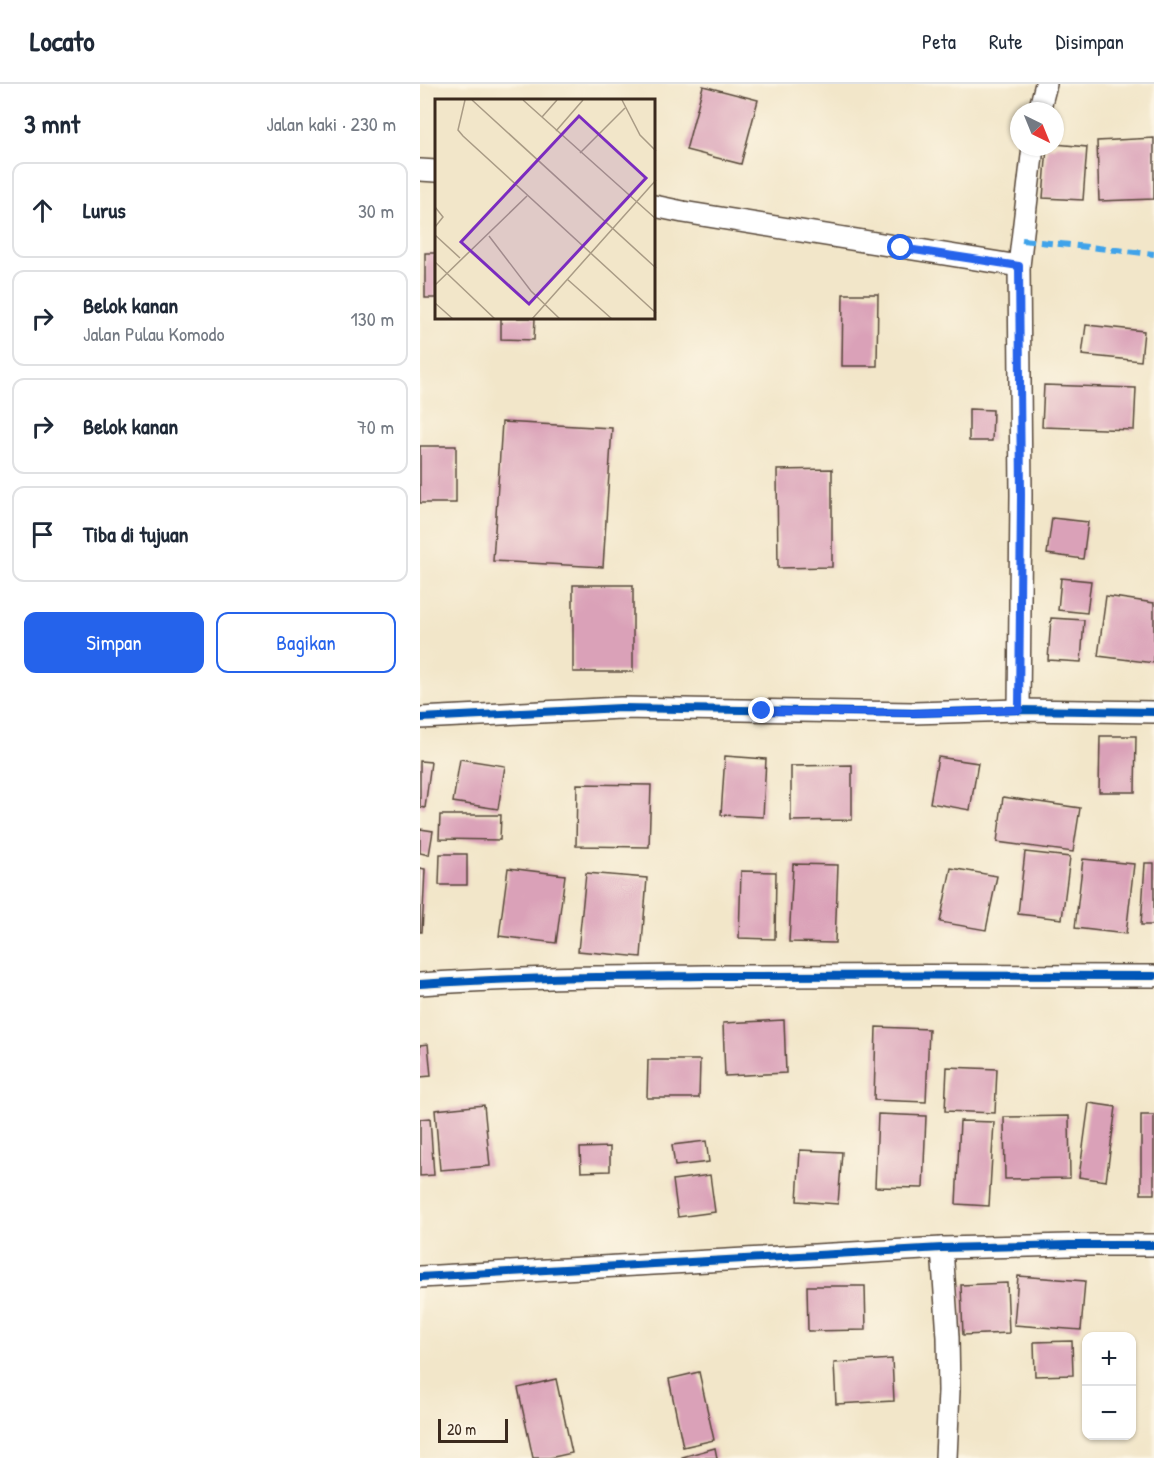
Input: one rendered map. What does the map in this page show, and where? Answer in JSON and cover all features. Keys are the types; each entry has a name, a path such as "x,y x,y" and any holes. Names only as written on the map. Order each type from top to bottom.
{"street":[{"path":"1041,102 1046,84"},
{"path":"1019,710 1021,495 1019,266 1032,156"},
{"path":"420,170 435,171"},
{"path":"656,206 1019,266"},
{"path":"420,718 621,708 913,713 1019,710 1154,712"},
{"path":"420,984 652,977 1154,976"},
{"path":"420,1277 942,1248 1154,1245"},
{"path":"942,1248 948,1337 949,1391 946,1458"}],"building":[{"path":"703,86 758,100 741,164 686,150"},
{"path":"1154,138 1154,199 1099,201 1097,141"},
{"path":"1064,145 1087,147 1083,200 1043,198 1046,156 1064,156"},
{"path":"425,253 435,253 435,298 425,298"},
{"path":"843,294 878,294 877,366 842,366"},
{"path":"501,320 535,320 534,340 501,339"},
{"path":"1086,325 1144,331 1141,361 1082,355"},
{"path":"1044,385 1136,388 1134,430 1042,427"},
{"path":"969,409 993,410 992,441 969,441"},
{"path":"502,422 612,428 603,567 493,561"},
{"path":"420,446 456,446 456,503 420,503"},
{"path":"832,469 832,567 778,568 777,470"},
{"path":"1052,518 1088,522 1083,559 1047,554"},
{"path":"1061,578 1091,581 1087,613 1058,610"},
{"path":"573,585 633,585 633,672 573,672"},
{"path":"1106,596 1154,603 1154,663 1098,656"},
{"path":"1051,618 1084,620 1081,662 1048,660"},
{"path":"1100,736 1136,736 1135,792 1099,792"},
{"path":"725,756 766,759 763,817 721,815"},
{"path":"938,757 978,763 970,810 930,803"},
{"path":"460,759 505,766 498,809 453,802"},
{"path":"420,761 431,762 425,808 420,807"},
{"path":"852,765 852,820 791,821 791,766"},
{"path":"577,784 651,785 649,847 576,846"},
{"path":"1003,797 1080,808 1073,852 997,842"},
{"path":"440,815 501,815 500,840 439,839"},
{"path":"420,829 433,831 429,855 420,853"},
{"path":"1025,852 1070,857 1062,919 1018,914"},
{"path":"440,854 467,854 467,885 439,885"},
{"path":"1083,859 1134,864 1126,934 1075,928"},
{"path":"1145,863 1154,863 1154,925 1141,925"},
{"path":"793,864 838,865 835,943 789,942"},
{"path":"420,868 425,869 422,932 420,932"},
{"path":"508,868 565,875 556,943 499,936"},
{"path":"951,868 997,876 986,930 940,922"},
{"path":"741,871 776,872 775,939 739,938"},
{"path":"586,873 647,878 641,957 578,951"},
{"path":"784,1020 786,1073 725,1076 723,1023"},
{"path":"876,1027 929,1029 926,1102 874,1100"},
{"path":"428,1044 431,1076 420,1077 420,1045"},
{"path":"648,1060 700,1060 699,1098 647,1098"},
{"path":"947,1067 997,1069 995,1113 945,1111"},
{"path":"1089,1103 1116,1107 1106,1181 1079,1177"},
{"path":"484,1105 490,1166 440,1170 435,1110"},
{"path":"878,1114 926,1116 923,1188 875,1187"},
{"path":"1141,1115 1154,1115 1154,1194 1141,1194"},
{"path":"1069,1116 1070,1178 1005,1179 1004,1117"},
{"path":"430,1118 434,1175 420,1176 420,1119"},
{"path":"960,1121 994,1122 989,1206 956,1204"},
{"path":"706,1141 709,1162 675,1166 672,1145"},
{"path":"610,1147 610,1171 581,1172 580,1148"},
{"path":"800,1150 842,1152 838,1204 797,1201"},
{"path":"710,1175 715,1212 678,1217 673,1180"},
{"path":"1018,1276 1085,1281 1081,1330 1014,1325"},
{"path":"1007,1283 1009,1333 963,1335 961,1285"},
{"path":"807,1286 865,1286 866,1330 808,1331"},
{"path":"1072,1341 1073,1375 1035,1376 1034,1342"},
{"path":"892,1359 894,1401 836,1404 834,1363"},
{"path":"699,1372 714,1440 683,1447 669,1379"},
{"path":"556,1379 572,1453 549,1458 533,1458 518,1388"},
{"path":"715,1448 717,1458 682,1458 682,1457"}],"marked path":[{"path":"1022,240 1154,254"}],"cycle path":[{"path":"420,718 621,708 913,713 1019,710 1154,712"},
{"path":"420,984 634,977 1154,976"},
{"path":"420,1277 942,1248 1154,1245"}],"route":[{"path":"762,711 913,713 1019,710 1021,495 1019,266 901,248"}]}
